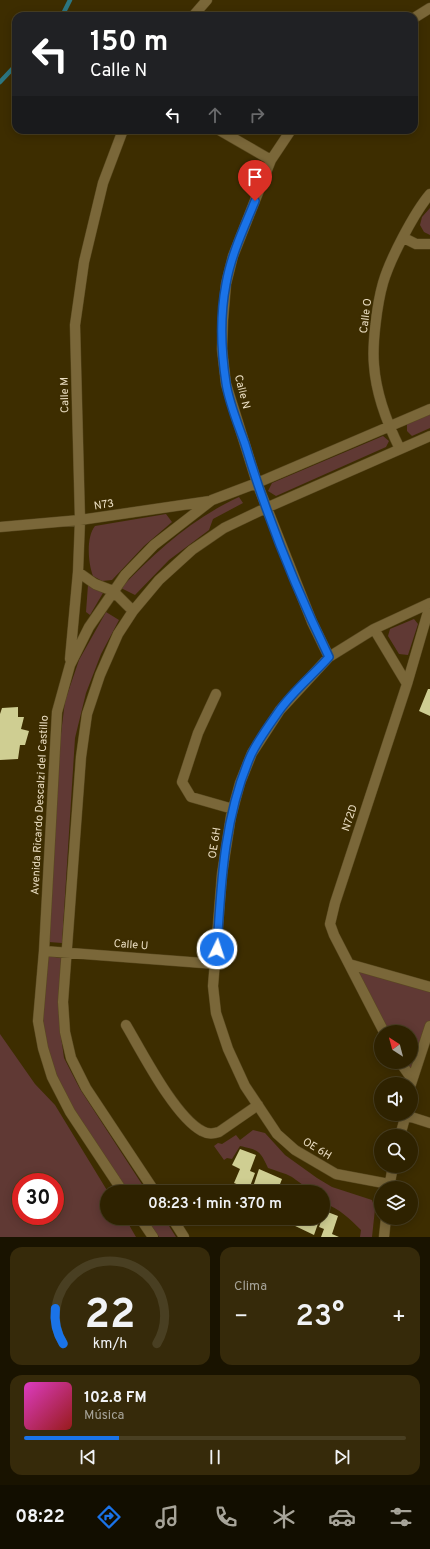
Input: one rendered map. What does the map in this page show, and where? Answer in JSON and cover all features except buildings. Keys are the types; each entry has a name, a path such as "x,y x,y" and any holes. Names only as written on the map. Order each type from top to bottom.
{"street":[{"path":"196,12 207,0"},
{"path":"418,16 430,8"},
{"name":"Calle M","path":"70,665 78,572 80,520 75,325 85,254 103,183 121,134"},
{"path":"226,134 271,160"},
{"name":"Calle N","path":"288,134 271,160 233,256 226,284 222,320 222,349 226,384 257,483 312,622 329,657"},
{"name":"Calle O","path":"400,449 389,426 379,394 374,364 376,322 383,283 421,204 430,194"},
{"path":"404,238 416,244 430,244"},
{"name":"Avenida Ricardo Descalzi del Castillo","path":"118,1185 70,1112 52,1077 43,1048 38,1021 44,951 57,712 70,665 89,627 125,575 154,545 212,500 257,483 430,409"},
{"path":"150,1185 86,1088 71,1058 65,1032 63,1002 81,757 87,714 100,675 118,634 133,611 159,580 192,550 224,528 430,436"},
{"name":"N73","path":"0,528 80,520 212,500"},
{"path":"78,572 95,584 113,591 133,611"},
{"name":"OE 6H","path":"374,1183 336,1174 295,1150 277,1134 245,1086 228,1049 216,1013 213,986 216,964 222,874 233,809 240,783 252,753 280,710 329,657 374,629 430,604"},
{"name":"N72D","path":"380,1025 334,935 330,924 407,684 430,604"},
{"path":"374,629 407,684"},
{"path":"216,694 198,733 182,782 191,797 233,809"},
{"name":"Calle U","path":"44,951 216,964"},
{"path":"349,964 430,987"},
{"path":"126,1024 171,1098 186,1119 202,1131 212,1134 219,1132 258,1105"},
{"path":"413,1077 430,1026"},
{"path":"418,1119 430,1123"},
{"path":"145,1225 153,1237"},
{"path":"176,1225 184,1237"},
{"path":"384,1237 385,1225"}],"shaded area":[{"path":"430,208 430,235 424,232 420,225 422,217"},
{"path":"430,414 430,428 412,436 407,431 407,423"},
{"path":"383,436 389,441 386,447 276,496 268,491 272,483"},
{"path":"239,497 243,503 213,519 209,530 169,560 135,595 121,588 161,549 190,526 222,505"},
{"path":"166,514 172,522 144,546 112,580 102,581 93,576 90,564 89,543 95,526"},
{"path":"88,585 103,593 90,615 86,612"},
{"path":"106,612 119,620 101,654 86,693 75,738 62,943 49,942 60,742 65,701 79,660"},
{"path":"414,619 418,624 408,655 399,654 388,636 390,629"},
{"path":"48,956 61,958 59,1022 64,1058 80,1089 142,1185 124,1185 88,1132 63,1089 47,1044 43,1020"},
{"path":"349,964 430,987 430,1026 418,1061 418,1025 380,1025"},
{"path":"0,1034 35,1084 55,1105 104,1185 100,1185 100,1225 129,1225 136,1237 0,1237"},
{"path":"405,1069 415,1069 413,1077 411,1077"},
{"path":"253,1130 265,1133 285,1155 329,1185 303,1185 292,1177 268,1168 263,1158 255,1150 240,1146 232,1159 227,1158 224,1160 214,1146 218,1143 222,1144 236,1135 240,1140"},
{"path":"330,1186 372,1200 374,1206 374,1218 372,1237 360,1237 361,1230 340,1211 330,1205"},
{"path":"151,1225 168,1225 176,1237 159,1237"}],"waterway":[{"path":"64,12 70,0"},
{"path":"0,82 12,69"}],"route":[{"path":"217,949 222,874 231,816 240,783 252,753 280,710 329,657 312,622 266,508 226,384 222,349 222,320 226,284 233,256 255,201"}]}
